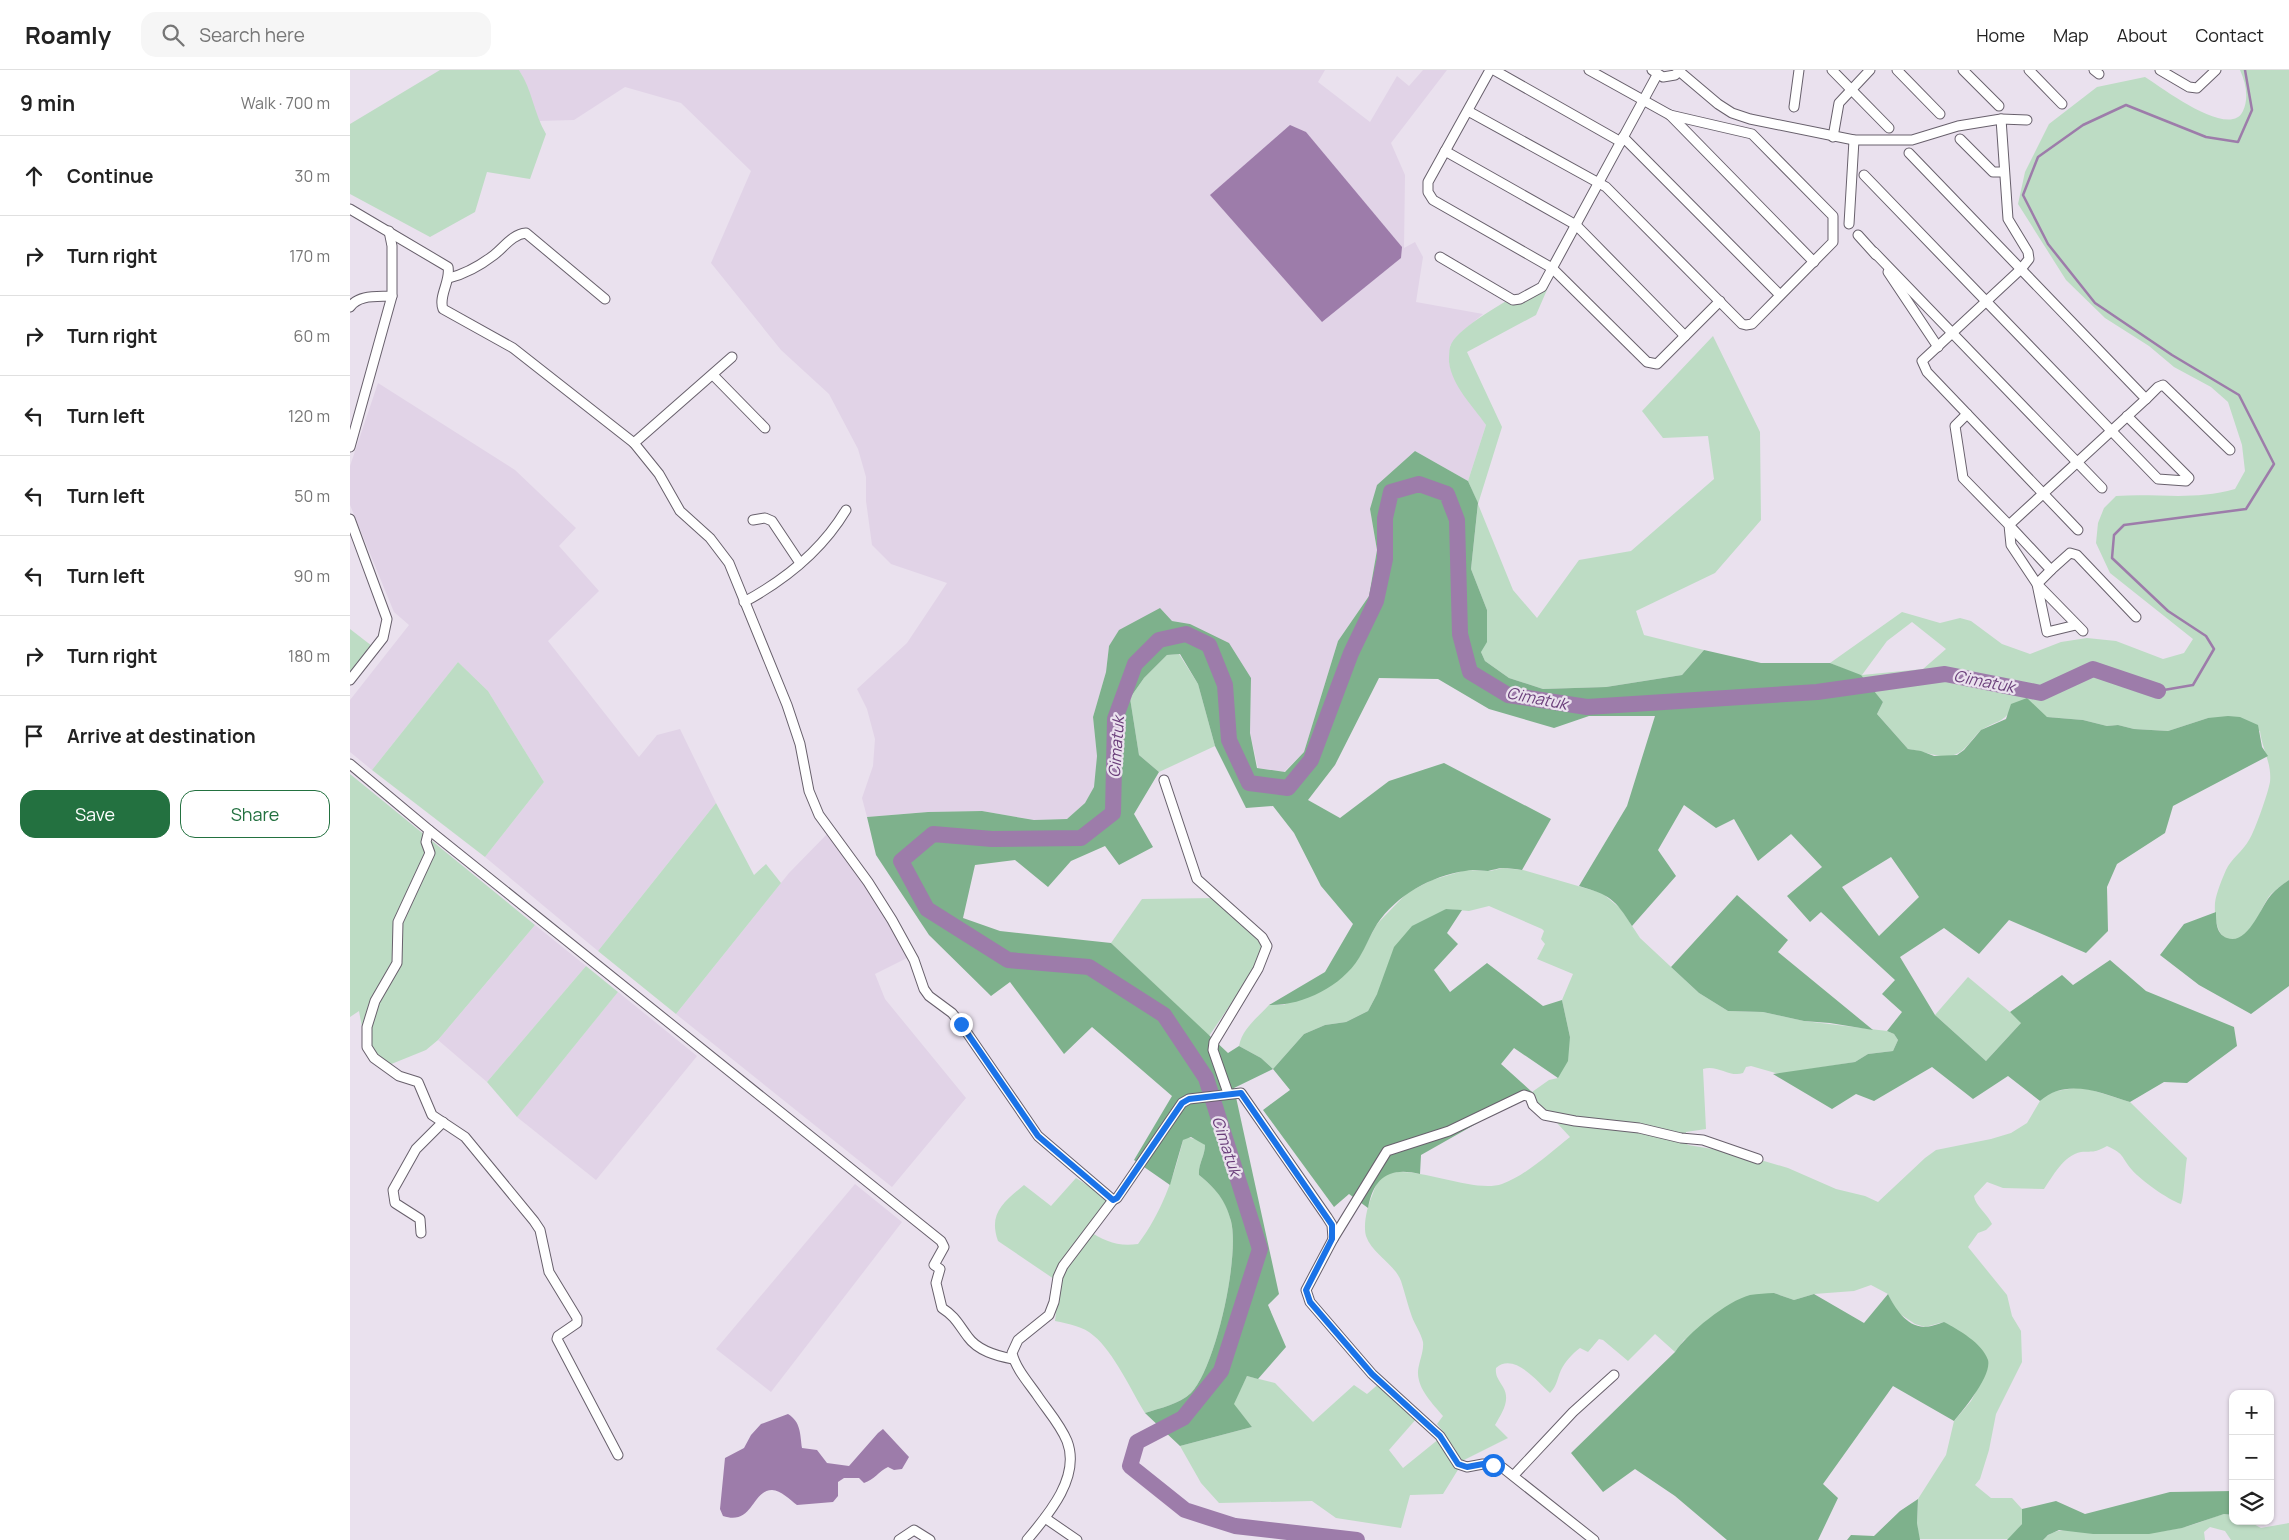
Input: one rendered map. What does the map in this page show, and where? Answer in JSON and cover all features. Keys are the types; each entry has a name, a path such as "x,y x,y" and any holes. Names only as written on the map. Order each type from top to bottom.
{"street":[{"path":"1720,301 1657,364 1647,362 1552,268 1433,200 1428,192 1428,182 1492,70 1622,140 1780,295"},
{"path":"1468,111 1606,187 1742,324 1752,324 1833,242 1833,216 1764,144 1752,134 1670,115 1589,70"},
{"path":"1440,257 1513,300 1520,299 1542,287 1643,100 1654,72 1669,77 1680,70 1718,104 1732,113 1750,119 1854,140 1912,140 1958,126 2001,119 2027,120"},
{"path":"1794,107 1799,70"},
{"path":"1832,70 1889,128"},
{"path":"1834,137 1839,103 1850,89 1870,70"},
{"path":"1897,70 1940,114"},
{"path":"1963,70 1999,106"},
{"path":"2029,70 2062,104"},
{"path":"2160,70 2189,87 2197,88 2216,70"},
{"path":"1670,115 1814,262"},
{"path":"2001,119 2008,219 2028,252 2029,259 2021,269 1922,361 1927,372 2078,530"},
{"path":"1960,139 1993,172 2004,172"},
{"path":"1849,224 1854,140"},
{"path":"1445,151 1576,225 1685,336"},
{"path":"1910,153 2146,399"},
{"path":"1864,175 2158,479 2186,481 2189,478 2127,416"},
{"path":"350,209 445,264 448,267 449,278 441,304 443,309 513,348 634,443 660,474 680,511 718,547 728,563 787,705 800,744 809,791 816,809 892,920 914,960 924,989 933,1001 952,1013 961,1024 1038,1136 1113,1200"},
{"path":"350,447 392,296 392,246 389,231"},
{"path":"449,278 461,275 484,262 514,238 526,233 605,299"},
{"path":"1858,236 2102,488"},
{"path":"1874,252 1938,347"},
{"path":"350,308 353,303 364,297 392,296"},
{"path":"634,443 732,358"},
{"path":"713,375 765,428"},
{"path":"2008,525 2158,387 2163,385 2230,450"},
{"path":"1967,414 1955,426 1963,478 2052,570"},
{"path":"744,602 768,589 800,563 833,531 846,510"},
{"path":"753,520 765,518 772,521 800,563"},
{"path":"350,680 383,638 387,619 351,525"},
{"path":"2008,525 2011,545 2037,584 2080,628 2047,632 2037,584"},
{"path":"2037,584 2070,554 2077,555 2136,617"},
{"path":"350,764 429,830 941,1241 944,1248 934,1265 940,1269 936,1283 942,1308 954,1316 968,1338 976,1345 996,1356 1013,1359"},
{"path":"1164,780 1197,879 1262,937 1267,946 1258,969 1214,1042 1213,1050 1225,1094"},
{"path":"429,830 426,842 430,853 398,922 397,963 375,1002 367,1027 367,1047 374,1058 399,1076 418,1082 432,1114 465,1137 540,1230 548,1272 577,1318 577,1323 558,1336 557,1339 618,1455"},
{"path":"1026,1540 1045,1518 1067,1480 1069,1450 1059,1427 1013,1359 1012,1352 1018,1340 1049,1315 1054,1302 1058,1276 1063,1266 1113,1200 1117,1198 1182,1103 1189,1099 1236,1092 1244,1096 1332,1225 1332,1239"},
{"path":"1594,1540 1514,1475 1493,1465 1483,1464 1467,1467 1458,1464 1440,1436 1372,1374 1310,1302 1306,1290 1332,1239 1387,1151 1449,1131 1524,1095 1530,1098 1533,1105 1544,1115 1575,1121 1639,1128 1681,1138 1703,1140 1758,1159"},
{"path":"421,1233 420,1219 396,1203 393,1190 416,1149 443,1122"},
{"path":"1514,1475 1573,1412 1614,1375"},
{"path":"1045,1518 1077,1540"},
{"path":"899,1540 914,1530 930,1540"}],"shaded area":[{"path":"519,70 1325,70 1318,82 1370,122 1397,76 1409,86 1423,70 1447,70 1391,143 1405,175 1404,248 1415,242 1423,257 1416,302 1483,314 1457,336 1450,346 1449,362 1457,384 1486,425 1468,481 1415,451 1370,509 1377,550 1369,596 1338,641 1304,752 1284,772 1258,768 1250,733 1251,678 1190,624 1172,621 1109,646 1106,672 1093,717 1097,756 1095,787 1085,803 1067,819 1034,820 982,811 927,812 867,817 862,798 873,766 875,739 867,709 857,689 907,643 947,583 891,564 872,545 866,501 866,477 858,449 829,394 781,350 711,263 751,171 681,103 625,87 574,120 538,121"},
{"path":"1290,125 1306,132 1402,247 1401,258 1322,322 1210,195"},
{"path":"378,383 515,470 576,528 559,546 599,591 548,641 639,757 657,735 680,729 716,803 598,951 485,857 544,782 488,691 458,662 372,770 350,752 350,700 409,625 394,612 350,505 350,466"},
{"path":"830,831 911,956 875,974 885,999 966,1098 892,1187 676,1014 789,873"},
{"path":"535,925 586,966 487,1082 438,1040"},
{"path":"618,992 697,1056 596,1180 517,1117"},
{"path":"855,1184 902,1222 771,1392 716,1349"},
{"path":"788,1414 798,1425 802,1448 817,1450 827,1463 849,1466 883,1429 909,1457 902,1469 894,1470 888,1467 864,1483 859,1478 844,1478 838,1482 838,1496 833,1502 797,1505 782,1493 772,1490 760,1495 746,1512 740,1516 733,1518 723,1516 720,1509 725,1458 744,1448 751,1435 761,1424"}],"green space":[{"path":"440,70 519,70 527,85 546,134 530,179 487,172 475,212 430,237 350,194 350,124"},
{"path":"2240,70 2289,70 2289,880 2267,899 2248,932 2237,939 2230,940 2221,934 2218,928 2215,903 2226,870 2252,835 2269,787 2270,769 2260,731 2208,718 2168,731 2134,729 2118,725 2107,726 2083,720 2047,717 2011,710 2002,719 1980,731 1958,753 1951,756 1937,755 1908,749 1877,714 1883,702 1861,676 1830,663 1902,612 1940,623 1960,618 1971,621 2002,644 2030,654 2061,642 2087,638 2116,641 2163,659 2184,653 2193,639 2110,573 2096,543 2098,523 2104,508 2116,496 2190,496 2235,489 2245,471 2242,445 2228,402 2211,387 2174,367 2149,346 2105,318 2066,280 2018,204 2025,172 2049,124 2097,87 2145,77 2195,109 2210,116 2224,119 2236,118 2243,111 2246,96","holes":["1912,622 1946,649 1923,669 1862,675 1887,641"]},
{"path":"1553,276 1536,315 1467,352 1502,427 1478,504 1468,481 1486,425 1454,379 1449,362 1450,347 1466,328 1480,318 1496,307"},
{"path":"1713,336 1760,432 1761,520 1715,573 1636,611 1644,635 1704,650 1682,675 1606,687 1543,689 1509,678 1485,661 1481,652 1487,610 1471,569 1478,504 1513,590 1537,618 1579,560 1631,551 1714,479 1708,436 1663,438 1642,411"},
{"path":"1415,451 1468,481 1478,503 1471,569 1487,610 1487,642 1481,652 1485,661 1509,678 1543,689 1606,687 1682,675 1704,650 1761,663 1830,663 1861,675 1883,702 1877,714 1908,749 1934,756 1957,755 1964,750 1981,730 2006,719 2011,704 2027,698 2047,717 2083,720 2107,726 2118,725 2134,729 2168,731 2208,718 2240,717 2258,725 2262,747 2268,756 2173,806 2165,833 2117,864 2107,887 2108,931 2086,953 2009,920 1979,954 1944,928 1900,957 1935,1015 1986,1061 2021,1023 2010,1012 2062,975 2073,985 2110,960 2146,991 2234,1027 2237,1046 2187,1083 2164,1082 2130,1102 2096,1091 2073,1088 2050,1094 2040,1101 2008,1076 1973,1099 1932,1067 1874,1101 1856,1094 1832,1109 1773,1074 1855,1062 1868,1054 1893,1051 1898,1040 1894,1034 1887,1031 1902,1012 1882,994 1895,980 1821,912 1810,922 1787,896 1822,867 1791,834 1758,861 1734,819 1716,828 1684,805 1658,850 1676,876 1632,926 1611,899 1598,892 1579,886 1627,806 1655,716 1589,716 1554,728 1489,709 1438,679 1379,678 1335,765 1308,800 1340,818 1389,781 1444,763 1551,819 1522,870 1503,868 1488,871 1468,870 1427,882 1394,904 1385,914 1377,924 1359,958 1342,978 1320,993 1307,998 1294,1002 1269,1005 1325,972 1353,924 1321,886 1294,833 1273,806 1246,808 1215,746 1198,684 1180,654 1167,655 1144,678 1130,698 1139,755 1159,772 1134,814 1153,847 1119,865 1105,846 1071,861 1048,887 1015,860 975,865 963,918 1000,931 1111,943 1228,1053 1239,1046 1261,1058 1273,1069 1234,1088 1279,1294 1268,1305 1286,1347 1258,1379 1247,1376 1234,1404 1252,1427 1180,1446 1145,1413 1176,1403 1191,1393 1200,1380 1209,1360 1224,1310 1229,1284 1233,1237 1229,1213 1223,1200 1199,1175 1205,1145 1191,1137 1183,1140 1170,1185 1134,1160 1172,1096 1092,1027 1064,1054 1010,982 991,996 929,935 876,855 867,817 928,812 982,811 1034,820 1067,819 1085,803 1094,787 1097,756 1093,717 1106,672 1109,646 1119,630 1160,608 1172,621 1190,624 1229,643 1251,678 1250,733 1257,768 1285,772 1304,752 1338,641 1369,596 1377,550 1370,509 1377,485","holes":["1891,857 1919,897 1879,936 1842,887"]},
{"path":"350,629 372,646 350,674"},
{"path":"1179,654 1198,684 1215,746 1159,772 1139,755 1130,698 1144,678 1167,655"},
{"path":"458,662 488,691 544,782 485,857 372,770"},
{"path":"350,774 535,925 438,1040 426,1050 384,1067 364,1038 359,1011 350,1017"},
{"path":"716,803 754,875 766,864 781,883 676,1014 598,951"},
{"path":"1503,868 1523,870 1602,893 1621,909 1640,938 1699,993 1728,1011 1763,1012 1804,1021 1887,1031 1894,1034 1898,1040 1893,1051 1868,1054 1855,1062 1779,1074 1751,1066 1746,1067 1743,1073 1738,1074 1713,1068 1703,1069 1706,1129 1686,1132 1686,1143 1688,1145 1737,1153 1788,1168 1836,1189 1865,1196 1878,1202 1936,1150 2011,1133 2027,1123 2040,1101 2047,1095 2056,1091 2082,1087 2130,1102 2187,1158 2181,1204 2148,1184 2132,1170 2120,1154 2107,1146 2097,1151 2081,1152 2069,1157 2044,1189 2003,1188 1987,1182 1974,1196 1992,1224 1986,1230 1978,1233 1968,1247 2007,1295 2012,1316 2021,1331 2022,1362 1996,1414 1989,1450 1980,1479 1975,1485 1991,1498 2012,1498 2022,1509 2022,1524 2009,1539 1919,1539 1917,1523 1918,1499 1946,1455 1954,1421 1971,1401 1981,1382 1944,1322 1925,1327 1915,1324 1897,1312 1888,1294 1871,1285 1854,1291 1814,1294 1794,1300 1774,1293 1684,1340 1675,1352 1655,1334 1628,1361 1603,1340 1599,1339 1588,1352 1580,1348 1569,1358 1550,1393 1525,1370 1510,1363 1503,1364 1496,1368 1496,1371 1505,1392 1506,1402 1495,1425 1508,1438 1464,1460 1443,1494 1410,1495 1401,1528 1336,1518 1312,1501 1219,1503 1201,1483 1180,1446 1252,1427 1233,1404 1247,1376 1275,1383 1313,1422 1354,1385 1367,1394 1381,1382 1417,1418 1389,1450 1403,1468 1445,1434 1437,1424 1443,1416 1426,1396 1418,1378 1423,1342 1412,1317 1401,1281 1393,1269 1373,1248 1366,1236 1365,1221 1369,1205 1380,1179 1390,1173 1419,1174 1472,1185 1488,1186 1502,1184 1529,1170 1570,1137 1546,1111 1533,1101 1532,1092 1549,1080 1558,1078 1570,1037 1562,1000 1573,974 1537,959 1545,944 1541,939 1544,931 1542,929 1489,906 1469,911 1446,909 1377,994 1368,1011 1346,1022 1325,1025 1304,1034 1273,1069 1261,1058 1239,1046 1243,1034 1269,1005 1284,1005 1358,959 1377,924 1407,893 1432,880 1466,870 1490,871"},
{"path":"2289,880 2289,986 2251,1014 2199,985 2160,955 2184,924 2216,912 2217,927 2223,936 2235,939 2241,936 2248,931 2271,895"},
{"path":"1737,895 1788,940 1778,952 1873,1030 1804,1021 1763,1012 1728,1011 1699,993 1671,967"},
{"path":"1216,898 1262,937 1265,954 1209,1036 1111,943 1142,899"},
{"path":"1446,909 1462,910 1447,933 1458,944 1434,970 1450,992 1487,963 1543,1006 1562,1000 1570,1037 1568,1061 1558,1078 1514,1048 1501,1064 1532,1092 1421,1155 1420,1174 1400,1172 1385,1177 1374,1189 1368,1208 1349,1194 1334,1207 1263,1110 1290,1090 1273,1069 1304,1034 1325,1025 1346,1022 1368,1011 1377,994 1394,947 1412,926"},
{"path":"586,966 618,992 517,1117 487,1082"},
{"path":"1968,977 2022,1022 1986,1061 1935,1015"},
{"path":"1186,1137 1199,1140 1205,1145 1199,1175 1219,1195 1226,1206 1231,1221 1233,1237 1229,1284 1217,1336 1200,1380 1191,1393 1181,1400 1145,1413 1115,1361 1101,1343 1085,1330 1055,1321 1058,1297 1054,1279 998,1241 995,1223 1004,1203 1024,1185 1051,1206 1076,1178 1109,1199 1087,1230 1117,1244 1138,1244 1160,1208 1171,1181 1183,1140"},
{"path":"1774,1293 1794,1300 1814,1294 1864,1323 1888,1294 1902,1315 1912,1323 1924,1327 1944,1322 1969,1338 1981,1348 1988,1360 1986,1375 1954,1421 1893,1386 1823,1484 1838,1498 1818,1540 1727,1540 1675,1496 1635,1469 1603,1492 1571,1453 1675,1352 1689,1336 1709,1319 1741,1298 1750,1295"},
{"path":"2229,1491 2229,1515 2224,1514 2182,1528 2149,1534 2093,1534 2059,1530 2048,1535 2043,1540 2007,1540 2022,1524 2022,1509 2056,1501 2085,1514 2170,1492"},
{"path":"1918,1499 1917,1523 1920,1540 1847,1540 1851,1535 1874,1536 1900,1511"},
{"path":"2224,1514 2229,1515 2229,1525 2255,1525 2261,1528 2289,1523 2289,1540 2231,1540 2225,1531 2210,1527 2204,1532 2205,1540 2043,1540 2049,1535 2062,1530 2099,1534 2129,1534 2186,1527"}],"waterway":[{"path":"2158,691 2193,685 2214,649 2206,636 2168,611 2112,558 2114,535 2124,525 2246,509 2274,464 2239,395 2172,355 2095,303 2048,244 2023,195 2038,157 2083,125 2126,105 2206,137 2238,142 2252,110 2245,70"},
{"name":"Cimatuk","path":"1357,1540 1235,1526 1185,1510 1130,1466 1137,1442 1183,1418 1221,1371 1260,1249 1206,1078 1164,1015 1089,967 1008,960 927,909 901,861 933,834 992,839 1081,838 1113,813 1115,719 1135,664 1159,640 1186,634 1209,645 1225,685 1229,740 1249,783 1288,788 1311,760 1351,653 1376,601 1385,559 1385,518 1391,492 1419,484 1447,494 1457,520 1460,634 1470,672 1508,695 1587,707 1817,692 1945,674 2041,693 2093,669 2158,691"}],"route":[{"path":"961,1024 1005,1091 1038,1136 1113,1200 1117,1198 1167,1128 1182,1103 1189,1099 1236,1092 1241,1093 1332,1225 1332,1239 1306,1290 1310,1302 1372,1374 1440,1436 1458,1464 1467,1467 1483,1464 1493,1465"}]}
